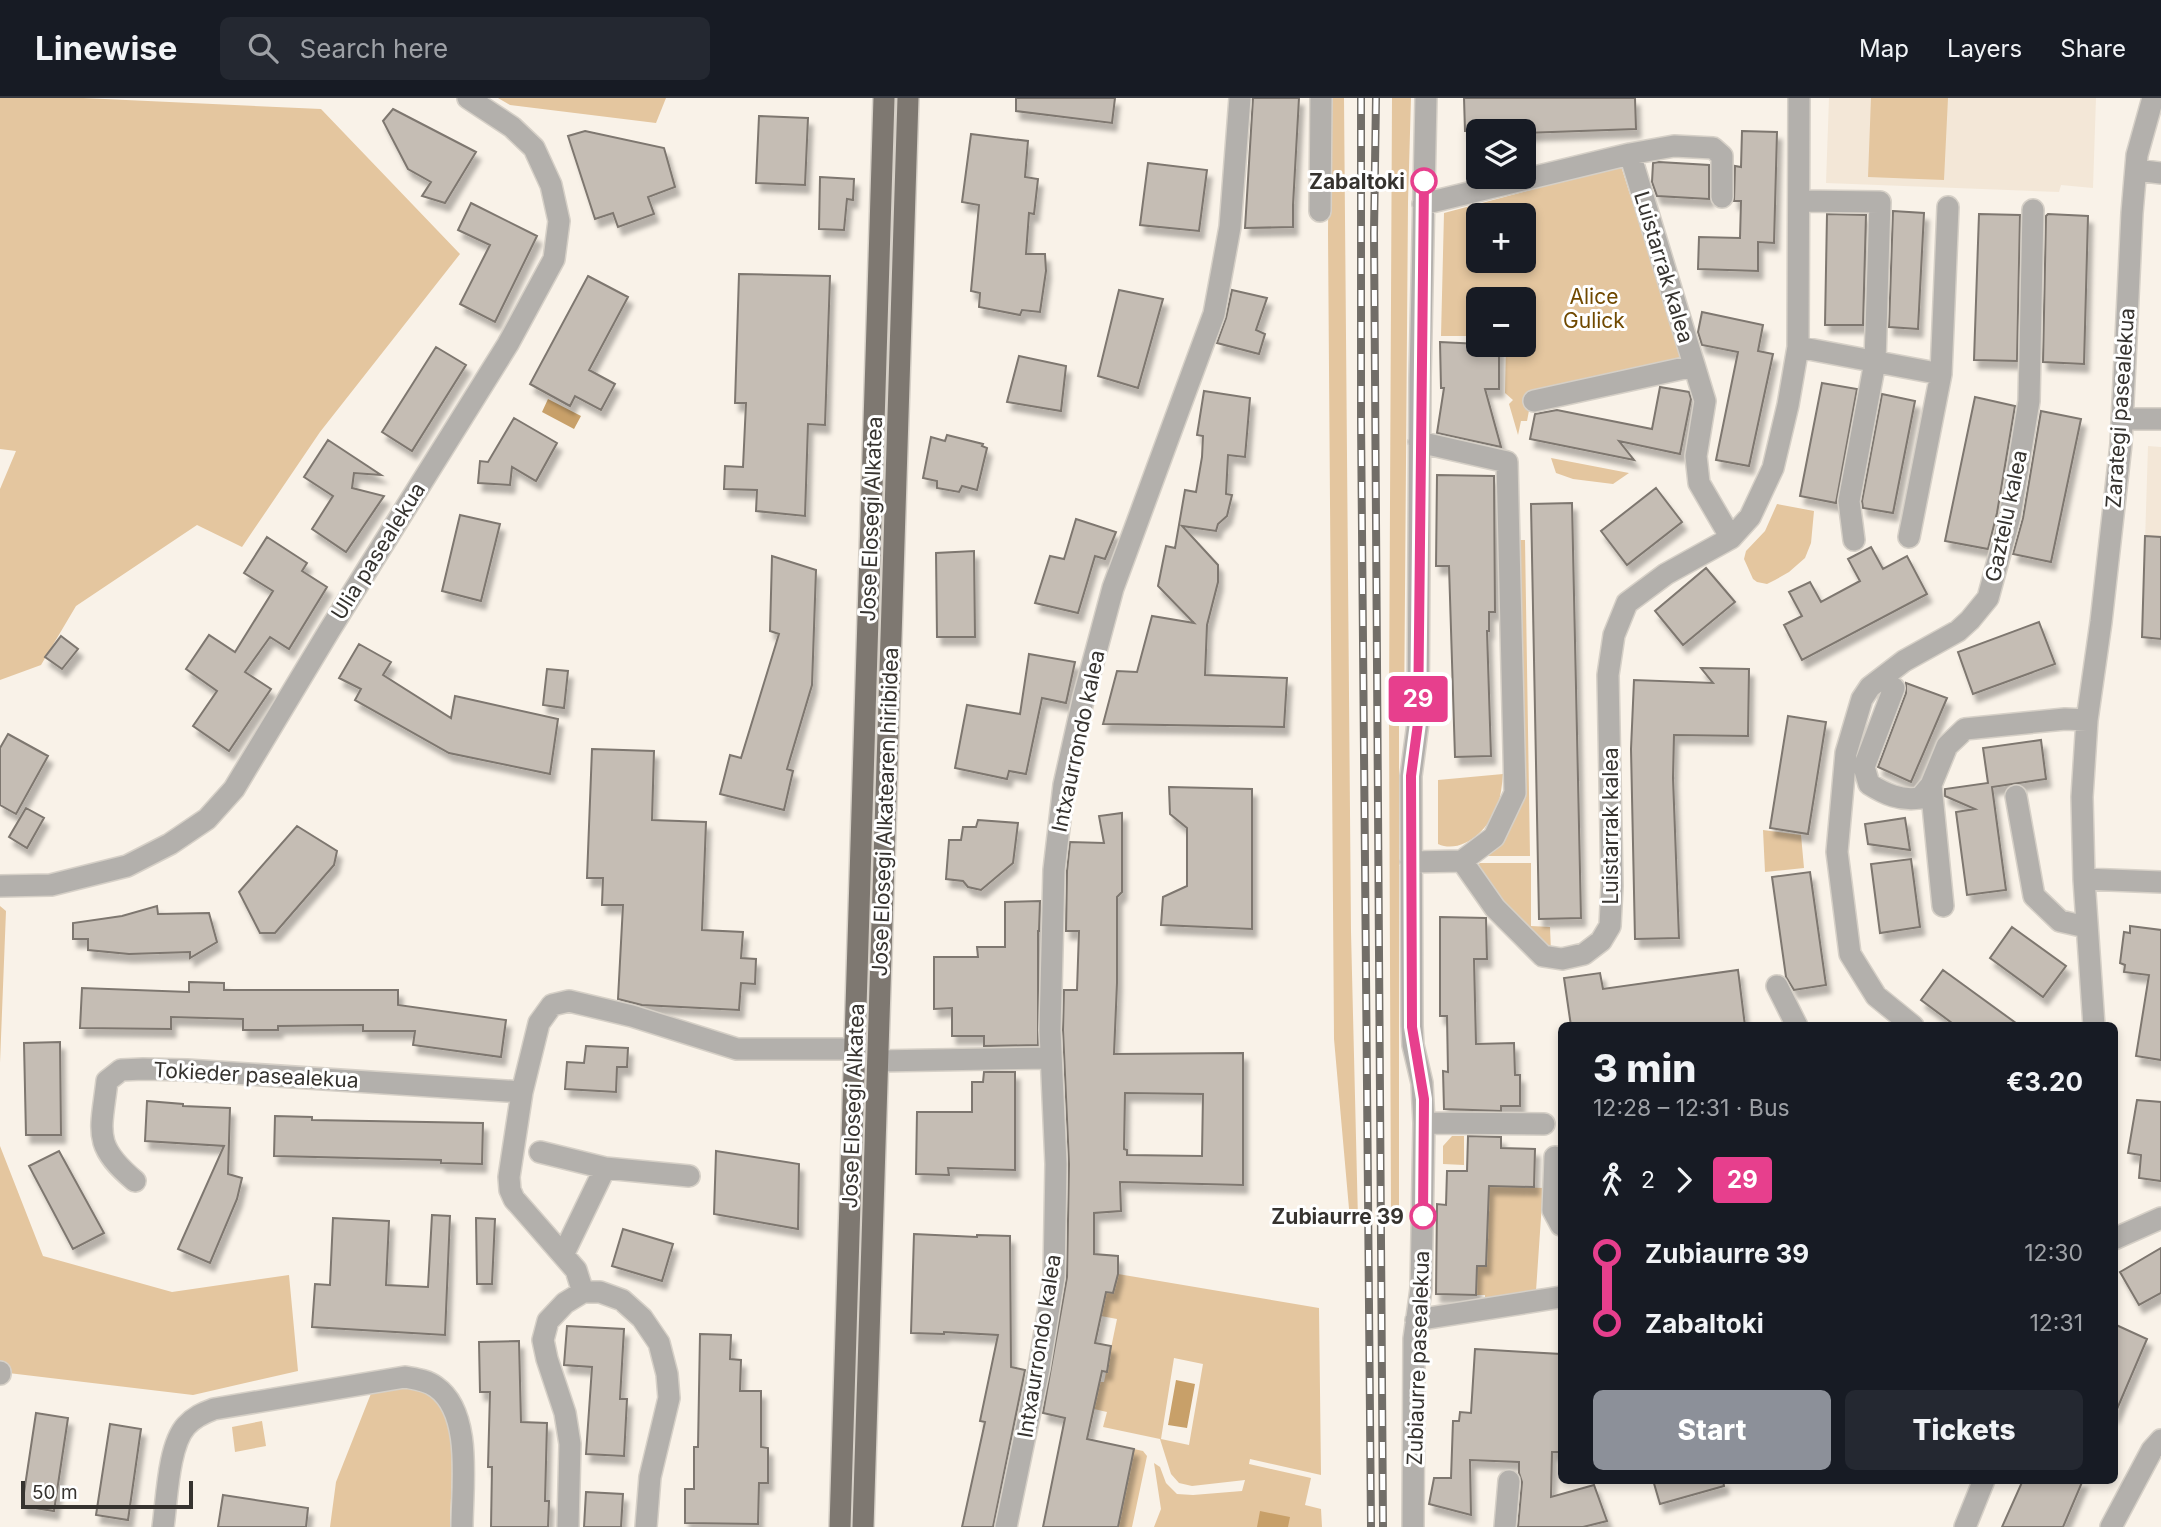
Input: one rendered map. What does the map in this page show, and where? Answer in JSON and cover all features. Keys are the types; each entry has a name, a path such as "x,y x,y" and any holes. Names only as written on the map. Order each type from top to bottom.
{"main road":[{"name":"Jose Elosegi Alkatea","path":"840,1527 884,98"},
{"name":"Jose Elosegi Alkatearen hiribidea","path":"863,1527 908,98"}],"street":[{"name":"Ulia pasealekua","path":"0,886 51,885 127,866 170,844 207,819 234,789 508,344 554,259 559,221 551,185 534,148 512,127 468,98"},
{"name":"Intxaurrondo kalea","path":"1006,1527 1040,1368 1054,1277 1056,1164 1051,1058 1054,870 1064,785 1084,695 1113,587 1214,314 1230,227 1240,98"},
{"path":"1320,211 1321,98"},
{"name":"Zubiaurre pasealekua","path":"1412,1527 1414,1359 1421,1289 1424,1123 1422,1083 1412,1027 1411,776 1418,723 1419,442 1426,98"},
{"name":"Luistarrak kalea","path":"1462,861 1495,908 1543,956 1562,959 1584,954 1601,941 1610,926 1612,886 1608,675 1614,635 1628,603 1666,574 1731,538 1750,517 1773,468 1798,347 1798,98"},
{"name":"Zarategi pasealekua","path":"2094,1022 2086,927 2082,797 2087,720 2102,610 2122,419 2137,155 2153,98"},
{"path":"1423,204 1630,154 1674,146 1713,148 1722,156 1721,197"},
{"name":"Luistarrak kalea","path":"1630,154 1705,401 1696,456 1699,483 1731,538"},
{"path":"2136,170 2161,173"},
{"path":"1799,201 1880,202 1875,362 1849,501 1854,540"},
{"path":"1909,537 1941,374 1948,207"},
{"name":"Gaztelu kalea","path":"1908,1022 1876,996 1850,954 1837,852 1846,753 1861,699 1870,687 1904,661 1958,631 1988,598 2010,516 2029,401 2033,210"},
{"path":"1798,347 1941,374"},
{"path":"1534,401 1694,366"},
{"path":"2122,419 2161,419"},
{"path":"1411,862 1462,861 1494,837 1515,793 1507,461 1419,442"},
{"path":"1894,688 1864,767 1869,784 1886,794 1909,800 1920,798 1931,785 1947,746 1965,729 2065,719 2087,720"},
{"path":"1931,785 1943,906"},
{"path":"2016,796 2034,896 2060,921 2086,927"},
{"path":"2084,879 2161,882"},
{"path":"1777,986 1795,1022"},
{"path":"583,1292 576,1270 514,1199 510,1190 509,1177 522,1092 538,1023 552,1005 569,1001 632,1016 737,1049 855,1049"},
{"path":"878,1061 1051,1058"},
{"name":"Tokieder pasealekua","path":"135,1181 116,1165 105,1149 101,1134 107,1081 121,1070 187,1070 522,1092"},
{"path":"1424,1123 1544,1124"},
{"path":"540,1152 605,1167 689,1176"},
{"path":"1555,1157 1553,1210 1558,1219"},
{"path":"563,1255 605,1167"},
{"path":"2118,1237 2161,1218"},
{"path":"568,1527 570,1444 565,1413 543,1340 548,1321 565,1303 583,1292 600,1292 622,1300 642,1318 659,1343 667,1374 669,1398 650,1477 646,1527"},
{"path":"1416,1320 1558,1297"},
{"path":"163,1527 174,1451 184,1427 197,1415 214,1409 405,1377 425,1380 437,1387 456,1411 462,1429 462,1527"},
{"path":"2111,1527 2152,1450 2161,1440"},
{"path":"1505,1527 1509,1481"},
{"path":"1965,1527 1982,1484"}],"shaded area":[{"path":"1829,98 2096,98 2093,188 2061,185 2059,192 1826,183"},
{"path":"548,399 581,416 574,429 542,412"},
{"path":"2148,446 2161,447 2161,638 2142,637"},
{"path":"1176,1380 1195,1384 1187,1428 1168,1425"},
{"path":"1260,1511 1290,1517 1288,1527 1257,1527"}],"green space":[{"path":"0,98 83,98 321,109 460,254 320,432 242,547 197,525 76,606 41,665 0,680 0,489 16,451 0,449"},
{"path":"498,98 666,98 656,123 510,105"},
{"path":"1329,98 1344,98 1351,932 1358,1220 1350,1220 1334,1039"},
{"path":"1392,98 1411,98 1404,723 1399,725 1399,1220 1391,1220 1389,709"},
{"path":"1871,98 1948,98 1944,180 1868,177"},
{"name":"Alice Gulick","path":"1621,166 1682,359 1532,395 1527,421 1521,421 1518,435 1509,404 1513,400 1505,393 1506,357 1536,357 1536,287 1466,287 1466,336 1441,336 1444,213 1466,207 1466,273 1536,273 1536,203 1482,203"},
{"path":"1551,458 1629,473 1613,484 1573,479 1556,473"},
{"path":"1777,504 1814,511 1811,543 1805,558 1789,572 1767,584 1753,579 1744,559 1746,551 1765,531"},
{"path":"1517,540 1525,540 1530,856 1486,856 1501,843 1522,793"},
{"path":"1503,774 1497,807 1488,824 1465,843 1456,846 1438,844 1438,780"},
{"path":"1763,830 1801,835 1804,868 1765,872"},
{"path":"1480,863 1531,863 1531,926 1550,927 1551,951 1544,948 1473,868"},
{"path":"0,906 6,911 0,1063"},
{"path":"1452,1136 1464,1136 1464,1165 1443,1164 1443,1146"},
{"path":"0,1146 43,1256 172,1292 289,1275 298,1371 193,1395 0,1372"},
{"path":"1489,1175 1499,1186 1543,1188 1536,1291 1485,1298 1485,1295 1476,1295 1477,1266"},
{"path":"1118,1274 1319,1308 1321,1475 1250,1459 1249,1464 1311,1478 1305,1505 1321,1509 1322,1527 1154,1527 1161,1509 1154,1463 1160,1467 1166,1483 1177,1494 1242,1491 1245,1480 1192,1486 1179,1483 1171,1474 1160,1439 1103,1427 1107,1412 1094,1409 1100,1382 1104,1382 1117,1319 1101,1316 1106,1292 1113,1292","holes":["1174,1358 1203,1364 1189,1445 1161,1439"]},
{"path":"407,1384 433,1392 447,1418 452,1456 450,1527 330,1527 336,1482 372,1391"},
{"path":"262,1421 266,1446 235,1452 232,1427"},
{"path":"1134,1449 1143,1451 1147,1456 1132,1527 1118,1527"}],"building":[{"path":"1016,98 1115,98 1112,123 1016,111"},
{"path":"1253,98 1299,98 1293,227 1245,228"},
{"path":"1464,98 1635,98 1636,129 1536,133 1536,119 1466,119 1465,131"},
{"path":"393,109 476,152 445,203 422,196 431,182 408,169 383,121"},
{"path":"759,116 808,118 805,185 756,183"},
{"path":"585,131 664,148 675,187 648,197 654,214 618,227 613,213 595,219 568,136"},
{"path":"1742,131 1777,132 1774,243 1758,242 1758,271 1698,269 1699,237 1740,238 1741,201 1734,201 1735,166 1741,167"},
{"path":"971,134 1028,141 1025,177 1038,179 1034,214 1029,213 1026,254 1045,254 1046,271 1040,312 1022,310 1020,315 979,307 980,293 971,291 979,205 962,202"},
{"path":"1148,163 1207,170 1199,231 1140,225"},
{"path":"1653,163 1709,165 1709,199 1657,196 1652,182"},
{"path":"820,177 854,179 853,200 847,199 844,230 819,229"},
{"path":"471,203 537,236 495,322 460,304 490,245 458,230"},
{"path":"1893,211 1924,213 1918,329 1889,327"},
{"path":"1827,214 1866,215 1863,325 1825,325"},
{"path":"1979,214 2020,215 2017,361 1974,360"},
{"path":"2048,214 2088,216 2084,364 2043,362"},
{"path":"739,274 830,276 825,425 808,424 805,516 756,511 757,490 724,489 725,466 743,467 746,403 735,403"},
{"path":"588,276 628,297 589,370 615,384 601,410 575,396 570,406 530,384"},
{"path":"1119,290 1163,299 1138,388 1098,376"},
{"path":"1232,290 1267,298 1256,330 1265,334 1259,354 1217,343"},
{"path":"1702,312 1763,325 1758,351 1773,354 1749,466 1716,460 1738,352 1702,345 1698,332"},
{"path":"1440,342 1466,343 1466,357 1499,357 1499,389 1485,389 1501,447 1437,433 1444,388 1441,388"},
{"path":"436,347 466,365 412,451 382,432"},
{"path":"1019,356 1066,366 1061,411 1007,402"},
{"path":"1822,383 1857,389 1836,503 1800,496"},
{"path":"1660,387 1689,392 1691,399 1680,454 1619,441 1634,460 1530,439 1535,414 1557,410 1652,429"},
{"path":"1204,391 1250,398 1245,457 1228,455 1226,494 1232,495 1227,516 1218,524 1216,531 1182,526 1218,565 1218,582 1207,625 1205,675 1287,678 1284,727 1103,724 1117,671 1137,672 1152,616 1194,623 1158,586 1166,546 1175,548 1185,490 1196,492 1203,436 1197,435"},
{"path":"1882,394 1915,401 1893,513 1863,508 1862,501"},
{"path":"1975,397 2015,406 1997,513 1988,549 1945,541"},
{"path":"2041,411 2081,419 2051,562 2013,554 2023,518"},
{"path":"514,418 557,443 536,481 512,467 510,485 478,483 480,461 488,462"},
{"path":"947,435 983,444 982,446 987,448 977,490 962,486 959,492 937,488 937,481 923,478 931,437 945,441"},
{"path":"328,440 381,475 354,473 352,488 384,496 346,552 312,529 333,496 304,477"},
{"path":"1437,475 1494,476 1495,612 1489,612 1487,631 1491,756 1455,757 1449,566 1436,566"},
{"path":"1656,488 1682,522 1627,565 1601,531"},
{"path":"1572,503 1581,918 1539,919 1531,504"},
{"path":"460,515 500,524 481,601 442,591"},
{"path":"1076,519 1116,532 1105,559 1095,556 1078,613 1035,603 1050,556 1064,559"},
{"path":"2145,536 2161,537 2161,639 2142,637"},
{"path":"267,537 307,563 302,571 327,587 289,649 270,637 245,672 271,689 229,751 193,726 217,691 186,669 209,635 235,652 273,591 244,573"},
{"path":"1871,547 1883,569 1907,556 1927,594 1802,660 1784,625 1802,616 1789,592 1810,582 1821,602 1860,581 1848,559"},
{"path":"974,551 975,637 937,637 936,553"},
{"path":"772,556 816,570 812,685 787,769 793,771 784,810 720,794 730,755 741,758 779,634 770,631"},
{"path":"1706,568 1735,602 1683,645 1655,611"},
{"path":"2039,622 2055,664 1973,694 1958,652"},
{"path":"61,636 78,649 62,669 45,657"},
{"path":"359,644 391,662 383,675 451,718 455,696 558,719 550,774 449,753 355,700 361,689 339,678"},
{"path":"1029,654 1075,662 1066,703 1042,698 1026,774 1009,771 1007,779 955,768 967,705 1020,714"},
{"path":"1701,668 1749,669 1748,736 1674,735 1679,938 1635,939 1631,749 1634,680 1713,683"},
{"path":"547,669 568,671 564,708 543,705"},
{"path":"1906,683 1947,698 1911,782 1878,767 1906,693"},
{"path":"1788,716 1826,722 1808,834 1770,828"},
{"path":"8,734 48,756 16,814 0,805 0,748"},
{"path":"2041,740 2046,779 1992,787 2006,890 1967,895 1956,812 1975,809 1945,796 1945,789 1988,783 1983,748"},
{"path":"592,749 654,751 652,820 706,822 702,930 743,932 741,958 756,959 755,984 741,983 739,1010 642,1005 618,999 623,905 602,905 603,878 587,878"},
{"path":"1169,787 1252,789 1252,929 1161,925 1163,897 1187,886 1187,828 1170,814"},
{"path":"26,808 44,818 27,848 9,837"},
{"path":"1122,813 1122,892 1117,897 1114,1054 1243,1053 1243,1185 1120,1182 1121,1211 1094,1213 1094,1254 1118,1256 1118,1274 1113,1293 1106,1292 1095,1343 1111,1346 1107,1372 1102,1371 1087,1439 1134,1449 1118,1527 1043,1527 1065,1418 1043,1413 1067,1277 1069,1164 1063,1030 1064,990 1077,990 1079,931 1066,931 1067,871 1070,842 1104,843 1099,816","holes":["1125,1093 1203,1094 1202,1156 1127,1155 1127,1150 1124,1149"]},
{"path":"1905,818 1910,850 1868,844 1865,824"},
{"path":"978,820 1018,823 1013,863 981,890 968,887 963,881 946,879 949,840 961,840 963,827 976,827"},
{"path":"297,826 337,851 334,865 275,933 260,933 239,892"},
{"path":"1911,859 1920,927 1880,933 1871,864"},
{"path":"1810,872 1826,985 1794,990 1786,977 1772,877"},
{"path":"1040,901 1038,1045 984,1046 984,1036 952,1036 952,1008 934,1009 934,957 978,957 977,947 1005,947 1005,902"},
{"path":"157,906 158,914 209,913 217,942 190,958 190,952 129,954 88,950 88,939 73,939 73,923 122,916"},
{"path":"1440,917 1486,918 1487,959 1474,959 1476,1044 1514,1043 1515,1075 1520,1075 1520,1106 1501,1106 1501,1111 1444,1109 1443,1071 1448,1072 1447,1016 1440,1016"},
{"path":"2130,926 2161,930 2161,1060 2136,1056 2149,975 2124,972 2125,965 2120,963 2124,932 2130,933"},
{"path":"2012,927 2066,966 2043,997 1990,958"},
{"path":"1738,970 1744,1022 1570,1022 1564,978 1600,973 1603,989"},
{"path":"1943,970 2014,1022 1951,1022 1921,1000"},
{"path":"189,982 224,983 224,990 398,990 398,1005 506,1020 501,1057 413,1045 415,1031 363,1031 363,1025 278,1026 278,1030 243,1030 243,1019 171,1017 171,1029 80,1028 82,988 189,992"},
{"path":"60,1042 61,1135 26,1135 24,1043"},
{"path":"586,1046 628,1048 627,1067 617,1067 616,1092 565,1089 567,1062 584,1063"},
{"path":"984,1072 1015,1072 1015,1170 948,1168 949,1175 916,1174 917,1112 972,1112 972,1082 983,1082"},
{"path":"2137,1100 2161,1102 2161,1181 2139,1178 2141,1155 2128,1153"},
{"path":"147,1101 230,1108 228,1174 242,1178 237,1199 210,1263 178,1249 224,1146 145,1141"},
{"path":"275,1116 312,1117 312,1120 483,1123 482,1164 441,1163 441,1160 274,1156"},
{"path":"1468,1136 1501,1137 1501,1148 1535,1149 1534,1187 1489,1186 1486,1266 1477,1266 1476,1295 1436,1294 1437,1204 1446,1205 1447,1171 1467,1171"},
{"path":"59,1151 104,1233 73,1249 29,1166"},
{"path":"716,1151 799,1164 798,1229 714,1214"},
{"path":"432,1215 450,1216 445,1335 312,1327 315,1284 330,1285 333,1218 389,1221 386,1285 428,1287"},
{"path":"476,1218 495,1219 492,1284 477,1284"},
{"path":"623,1229 673,1244 662,1281 612,1266"},
{"path":"914,1234 1010,1236 1011,1367 1025,1370 993,1527 962,1527 985,1422 980,1421 998,1335 911,1333"},
{"path":"2161,1248 2161,1293 2139,1305 2120,1272"},
{"path":"567,1326 624,1329 620,1399 627,1399 624,1456 586,1454 592,1367 564,1365"},
{"path":"2118,1326 2147,1339 2118,1407"},
{"path":"700,1334 731,1335 730,1359 741,1360 740,1391 761,1391 761,1447 768,1448 768,1483 759,1483 758,1524 685,1523 685,1489 694,1489 694,1447 698,1447"},
{"path":"519,1341 521,1422 547,1423 545,1501 549,1501 548,1527 491,1527 492,1467 488,1467 490,1392 480,1392 479,1342"},
{"path":"1475,1349 1558,1354 1558,1452 1552,1452 1551,1497 1594,1485 1607,1521 1583,1527 1518,1527 1522,1482 1519,1462 1470,1460 1471,1515 1429,1504 1434,1478 1451,1478 1453,1421 1459,1421 1460,1412 1471,1413"},
{"path":"36,1413 68,1418 54,1511 22,1506"},
{"path":"110,1424 141,1429 128,1520 96,1515"},
{"path":"1654,1484 1724,1484 1724,1486 1660,1504"},
{"path":"2021,1484 2081,1484 2063,1527 2002,1527"},
{"path":"586,1492 623,1494 621,1527 584,1527"},
{"path":"223,1495 308,1508 306,1527 218,1527"}],"railway":[{"path":"1361,98 1361,421 1371,1527"},
{"path":"1376,98 1374,233 1383,1527"}],"bus line":[{"name":"29","path":"1423,1216 1424,1099 1412,1027 1411,776 1418,723 1424,181"}],"place":[{"name":"Zabaltoki","path":"1424,181"},
{"name":"Zubiaurre 39","path":"1423,1216"}]}
